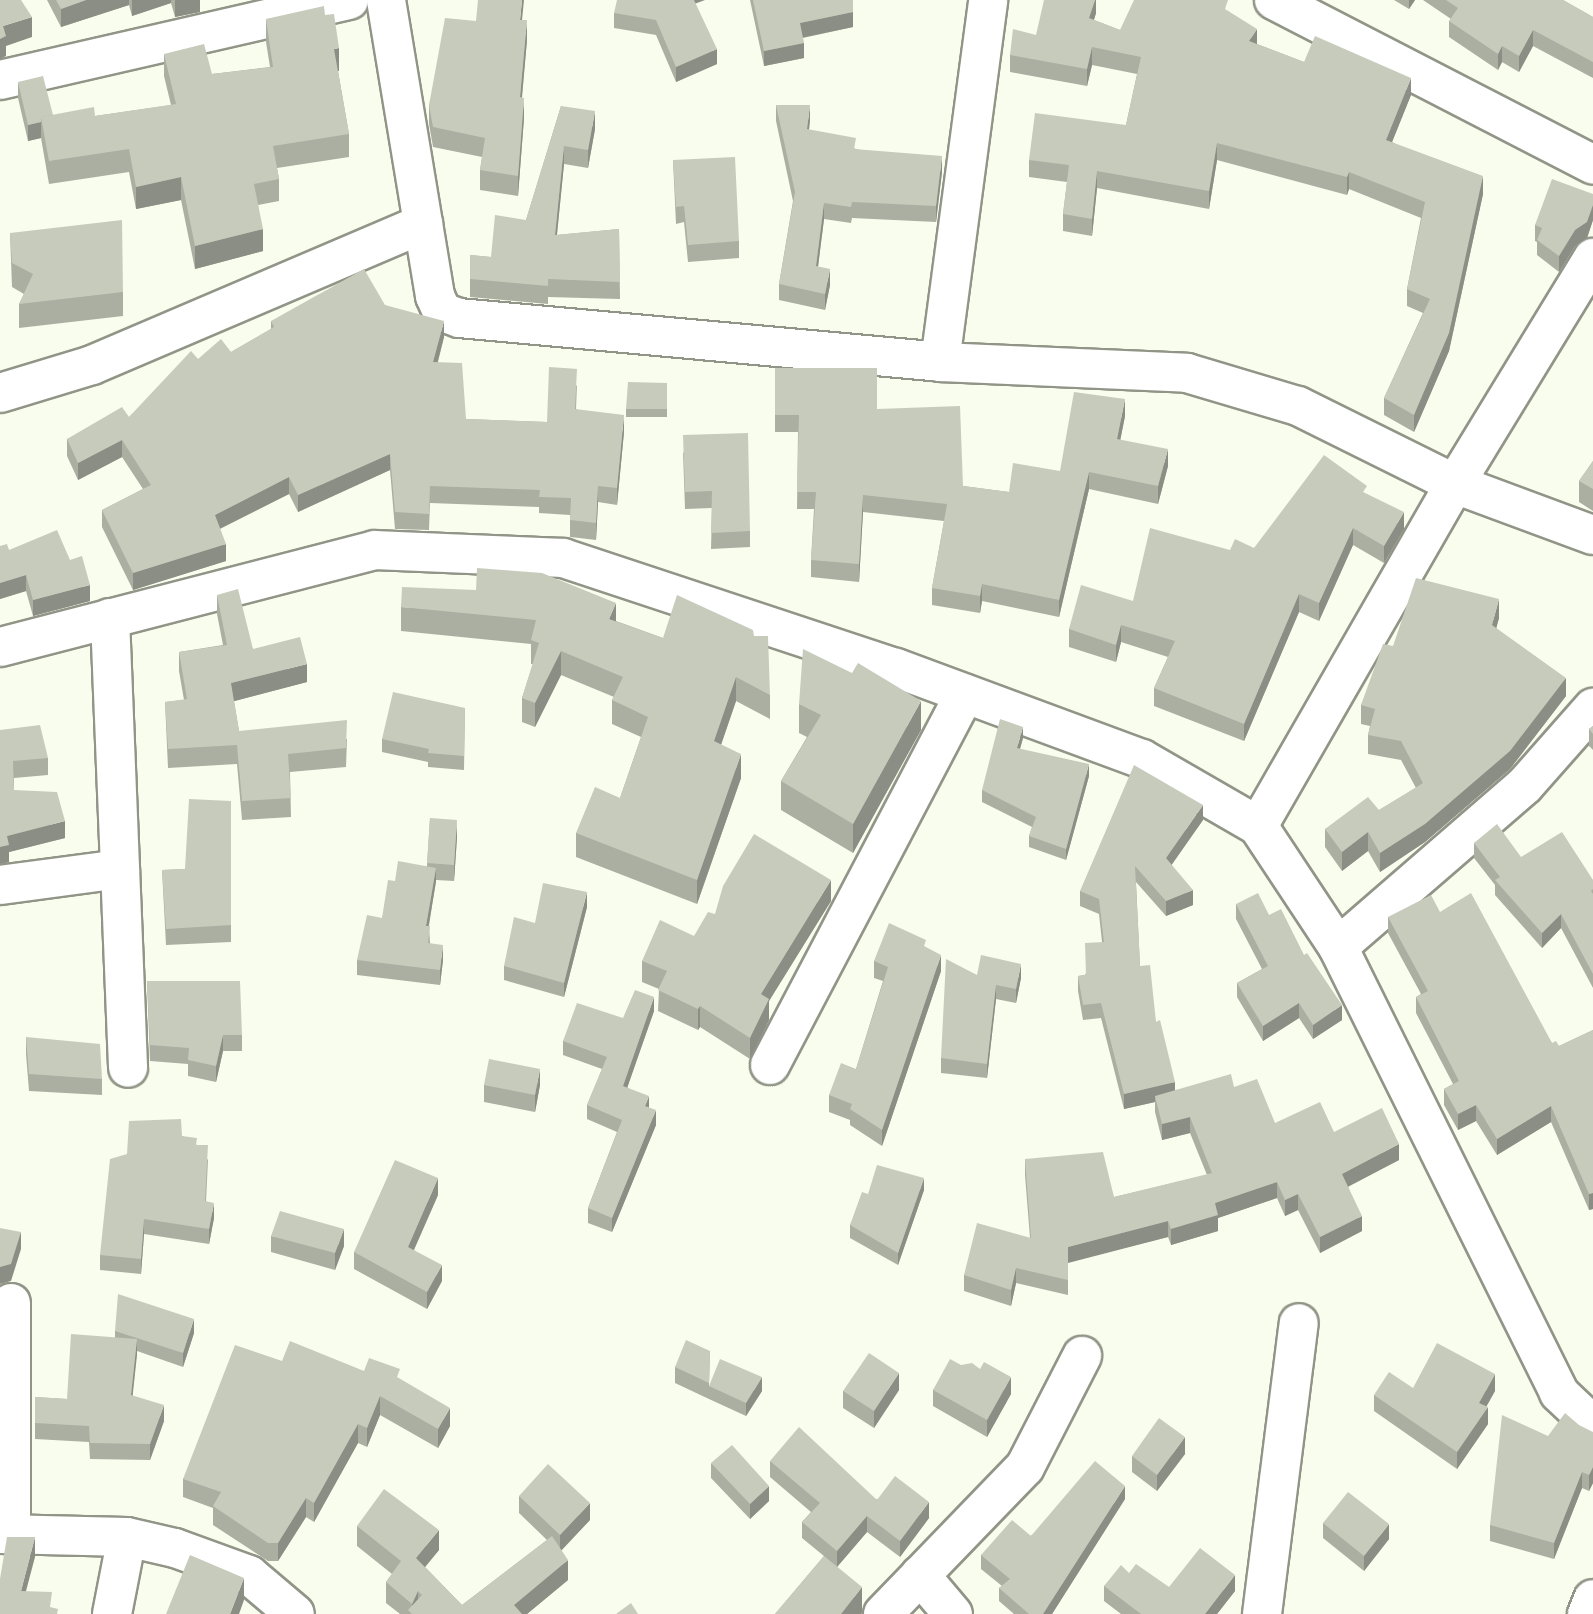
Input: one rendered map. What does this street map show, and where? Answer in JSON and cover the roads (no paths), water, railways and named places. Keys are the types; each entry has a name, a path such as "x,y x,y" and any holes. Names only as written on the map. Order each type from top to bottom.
{"street":[{"path":"0,80 349,0"},
{"path":"386,0 435,296 442,312 459,318 940,362 1188,373 1297,406 1455,484 1593,534"},
{"path":"940,362 988,0"},
{"path":"1274,0 1593,165"},
{"path":"0,393 92,365 423,224"},
{"path":"1258,826 1455,484 1593,258"},
{"path":"0,647 375,550 563,558 965,694 1142,759 1258,826 1338,947 1559,1393 1593,1424"},
{"path":"110,618 128,1068"},
{"path":"770,1065 965,694"},
{"path":"1338,947 1525,785 1593,708"},
{"path":"0,886 120,869"},
{"path":"11,1303 5,1534 127,1537 175,1548 249,1575 295,1614"},
{"path":"1262,1614 1299,1323"},
{"path":"883,1614 1025,1467 1082,1356"},
{"path":"111,1614 127,1537"},
{"path":"920,1575 953,1614"},
{"path":"1587,1614 1593,1599"}]}
